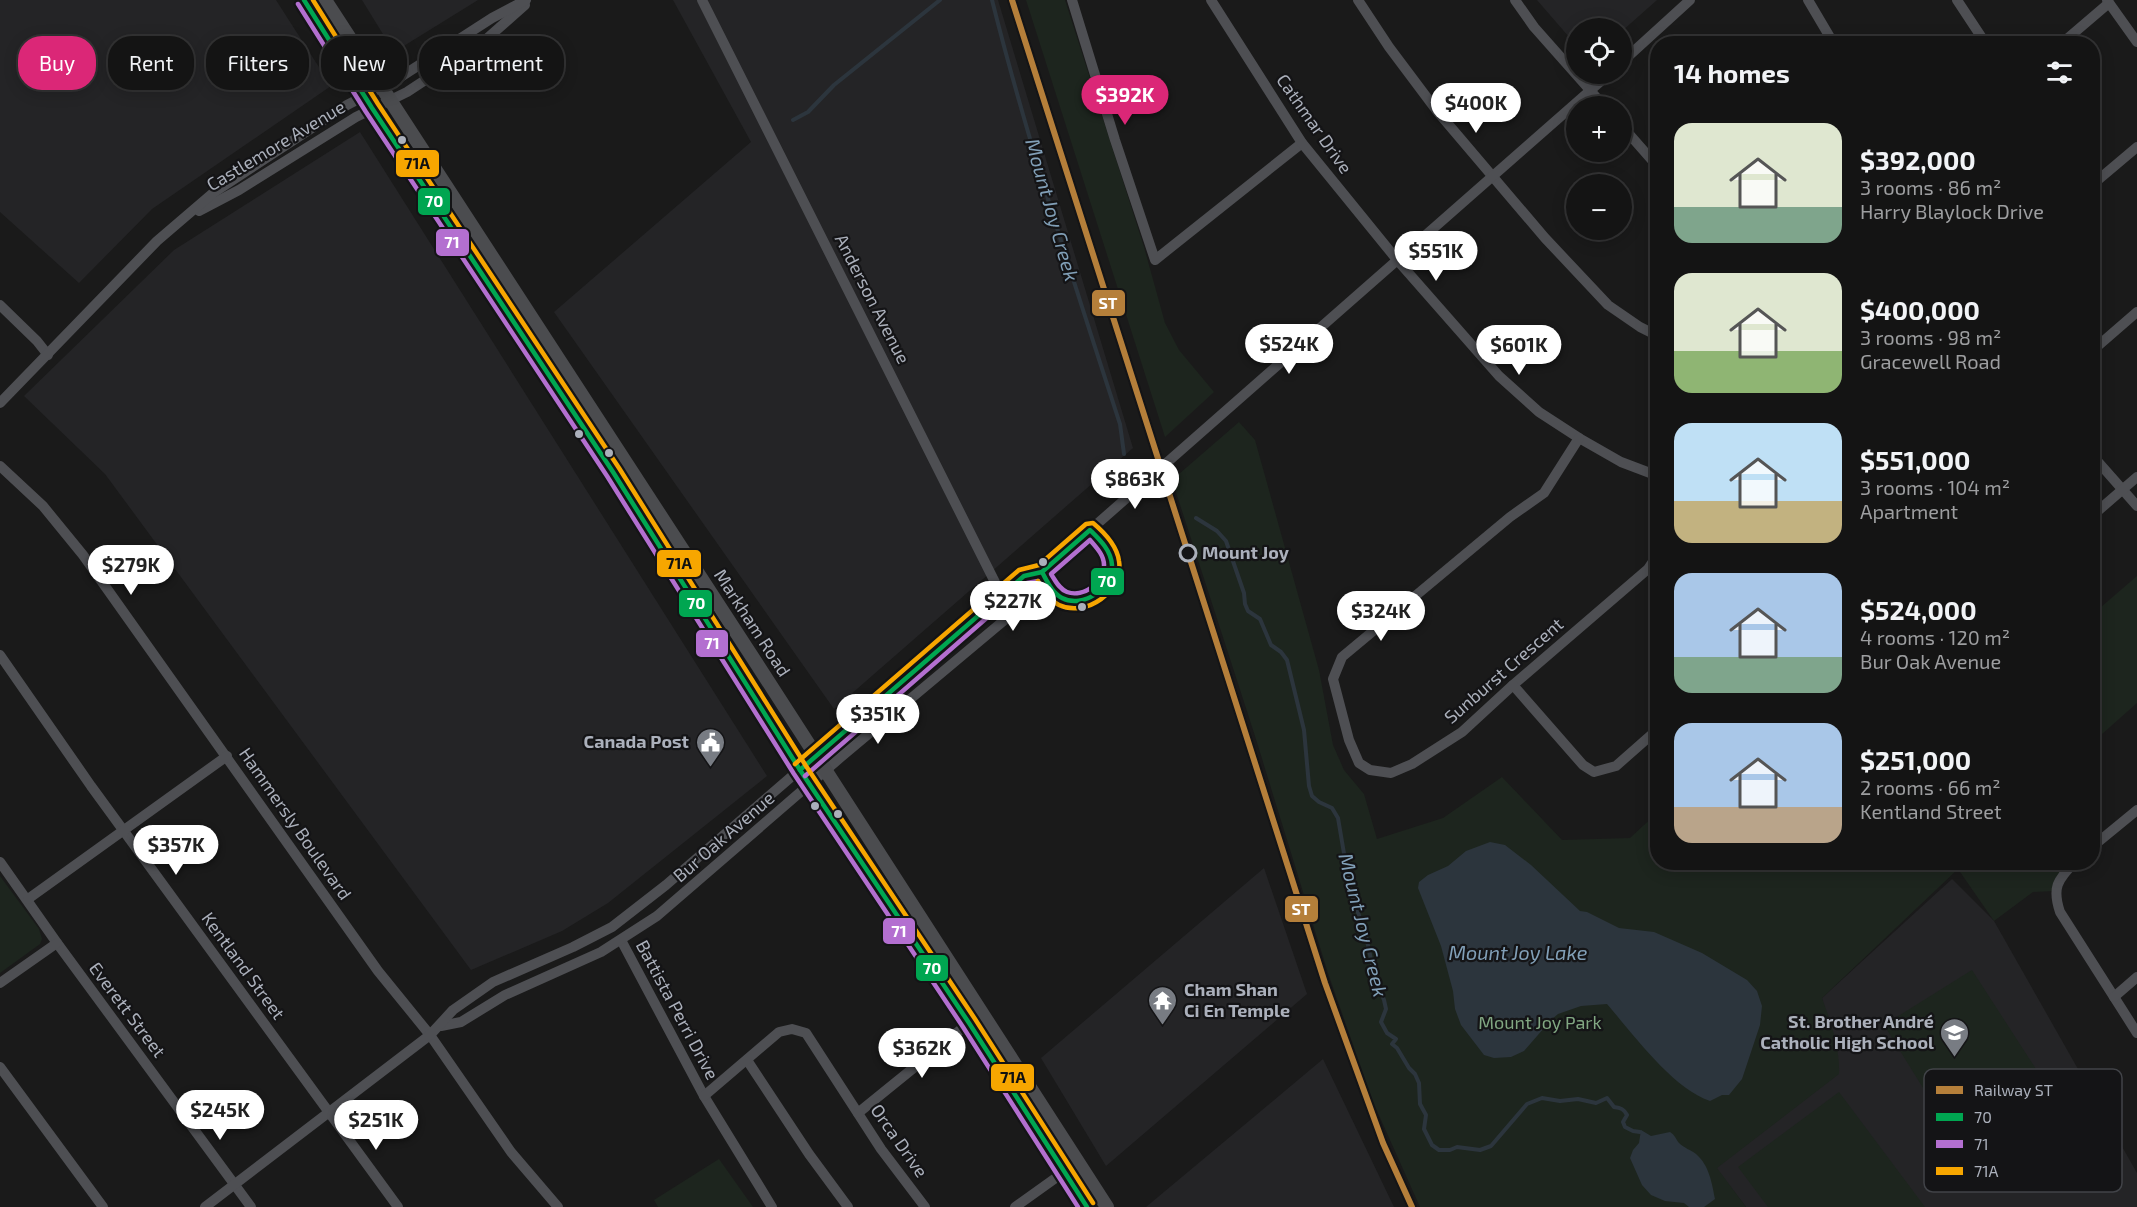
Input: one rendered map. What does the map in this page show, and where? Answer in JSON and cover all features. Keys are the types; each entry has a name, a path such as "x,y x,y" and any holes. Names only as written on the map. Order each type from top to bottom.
{"main road":[{"name":"Markham Road","path":"304,0 364,96 613,472 800,770 811,783 969,1023 1086,1207"},
{"name":"Markham Road","path":"325,0 348,36"},
{"name":"Markham Road","path":"383,90 818,755 1107,1207"}],"street":[{"name":"Castlemore Avenue","path":"407,73 492,18 526,0"},
{"name":"Castlemore Avenue","path":"186,218 239,190 372,108 407,92 483,42 531,0"},
{"name":"Anderson Avenue","path":"702,0 1011,614"},
{"path":"1072,0 1155,260 1302,143"},
{"name":"Cathmar Drive","path":"1211,0 1302,143 1398,261 1499,376 1539,412 1579,438 1621,462 1650,473"},
{"path":"1358,0 1389,47 1437,111 1545,238 1608,305 1650,332"},
{"path":"1515,0 1534,27 1595,96"},
{"path":"1651,36 1690,0"},
{"path":"1808,0 1829,36"},
{"path":"1957,0 1981,36"},
{"path":"2070,36 2108,2 2137,42"},
{"path":"1632,53 1650,36"},
{"name":"Bur Oak Avenue","path":"206,1207 430,1035 441,1026 453,1010 493,982 612,927 711,847 1024,576 1042,572 1597,84"},
{"name":"Castlemore Avenue","path":"0,403 157,241 213,193 237,175 375,90"},
{"path":"1632,137 1650,158"},
{"path":"2100,178 2137,147"},
{"path":"0,305 48,355"},
{"path":"2100,344 2137,312"},
{"name":"Sunburst Crescent","path":"1579,438 1544,493 1510,518 1342,657 1333,679 1349,740 1359,763 1370,770 1391,773 1412,764 1462,732 1650,566"},
{"path":"2100,464 2137,506"},
{"name":"Hammersly Boulevard","path":"0,466 60,524 378,971 430,1035 511,1152 558,1207"},
{"path":"2100,509 2137,477"},
{"name":"Bur Oak Avenue","path":"441,1026 461,1022 505,995 601,952 657,916 1038,592 1042,572"},
{"name":"Kentland Street","path":"0,656 398,1207"},
{"path":"1513,686 1583,765 1594,772 1616,766 1650,736"},
{"path":"28,899 227,756"},
{"path":"2100,840 2137,810"},
{"name":"Everett Street","path":"0,862 28,899 57,944 251,1207"},
{"path":"2068,870 2055,891 2060,912 2137,1033"},
{"name":"Battista Perri Drive","path":"621,940 704,1096 772,1207"},
{"path":"0,983 57,944"},
{"path":"2114,997 2137,977"},
{"path":"858,1113 969,1023"},
{"name":"Orca Drive","path":"747,1060 779,1032 792,1029 806,1033 881,1149 925,1207"},
{"path":"747,1060 809,1154 848,1207"},
{"name":"Battista Perri Drive","path":"704,1096 747,1060"},
{"path":"0,1067 102,1207"},
{"path":"1015,1207 1078,1162"}],"shaded area":[{"path":"0,0 276,0 299,36 206,36 206,90 309,90 309,52 321,70 321,90 325,90 152,209 79,283 0,212"},
{"path":"362,0 478,0 407,44 407,36 384,36"},
{"path":"673,0 998,0 1133,448 834,709 554,312 751,142"},
{"path":"1537,0 1657,0 1632,22 1632,18 1566,18 1566,33"},
{"path":"360,132 767,776 608,903 562,931 471,970 105,474 24,396 174,250"},
{"path":"1264,868 1307,994 1106,1166 1041,1058"},
{"name":"St. Brother André Catholic High School","path":"1952,879 1994,921 2078,1069 1924,1069 1924,1192 2122,1192 2122,1147 2137,1173 2137,1207 1746,1207 1716,1168 1838,1074 1822,998"},
{"path":"1323,1059 1394,1207 1146,1207 1249,1121"}],"green space":[{"path":"1026,0 1065,0 1144,247 1165,323 1179,350 1214,392 1165,437"},
{"name":"Mount Joy Park","path":"1239,422 1255,440 1319,670 1333,745 1344,770 1364,794 1377,839 1443,818 1502,777 1562,840 1630,838 1650,819 1650,870 1957,870 1822,998 1832,1026 1839,1074 1717,1168 1746,1207 1420,1207 1373,1102 1328,973 1255,736 1172,480"},
{"path":"2137,576 2137,703 2100,736 2100,608"},
{"name":"Mount Joy Park","path":"1959,870 2065,871 2055,891 2033,892 1994,921"},
{"path":"0,876 39,929 42,939 40,944 0,973"},
{"path":"1972,970 2036,1069 1924,1069 1924,1090 1884,1025"},
{"path":"1839,1092 1925,1207 1768,1207 1738,1167"},
{"path":"719,1159 753,1207 658,1207 654,1200"}],"water":[{"name":"Mount Joy Lake","path":"1490,842 1505,845 1531,865 1580,911 1587,912 1619,928 1654,932 1702,953 1747,980 1757,991 1762,1006 1760,1025 1742,1079 1729,1095 1722,1095 1710,1101 1682,1085 1654,1059 1607,1004 1581,1006 1558,1014 1524,1051 1511,1057 1494,1058 1484,1055 1461,1025 1455,1009 1453,991 1441,946 1418,888 1419,882 1428,875 1448,866 1466,851"},
{"path":"1641,1130 1651,1136 1670,1132 1681,1145 1696,1154 1707,1169 1715,1199 1704,1207 1689,1207 1684,1203 1665,1201 1651,1195 1642,1185 1630,1158 1639,1143"}],"waterway":[{"name":"Mount Joy Creek","path":"793,120 808,112 834,85 940,0"},
{"name":"Mount Joy Creek","path":"992,0 1036,160 1120,424 1124,454"},
{"name":"Mount Joy Creek","path":"1196,518 1217,531 1226,541 1248,611 1260,619 1271,645 1287,660 1304,730 1309,786 1312,796 1332,808 1338,818 1350,889 1366,936 1375,978 1386,1009 1381,1022 1387,1033 1396,1039 1392,1044 1397,1048 1419,1083 1420,1104 1426,1115 1424,1129 1432,1145 1439,1150 1450,1150 1457,1147 1480,1150 1491,1146 1527,1104 1542,1098 1560,1101 1578,1099 1596,1103 1607,1098 1614,1107 1626,1113 1623,1122 1625,1127 1640,1132"}],"rail line":[{"name":"ST","path":"1012,0 1325,983 1383,1143 1412,1207"}],"transit line":[{"name":"70","path":"304,0 372,108 613,472 800,770 969,1023 1087,1207"},
{"name":"71A","path":"313,0 378,104 619,468 806,766 975,1019 1093,1203"},
{"name":"71","path":"298,4 366,112 607,476 794,774 963,1027 1078,1207"},
{"name":"71A","path":"795,764 1019,570 1039,565 1086,524 1093,523 1102,531 1118,555 1119,572 1116,582 1109,592 1091,605 1080,608 1059,605 1049,598 1038,581"},
{"name":"70","path":"1090,530 1109,554 1112,565 1111,573 1108,581 1095,594 1079,601 1070,601 1058,596 1042,572 1090,530"},
{"name":"71","path":"1090,540 1103,558 1104,571 1101,577 1086,591 1080,593 1064,591 1051,574 1090,540"},
{"name":"70","path":"800,770 1024,576 1042,572"},
{"name":"71","path":"805,776 1027,583 1038,581"}],"place":[{"name":"Mount Joy","path":"1188,553"},
{"name":"Canada Post","path":"710,768"},
{"name":"Cham Shan Ci En Temple","path":"1163,1026"},
{"name":"St. Brother André Catholic High School","path":"1955,1058"}]}
